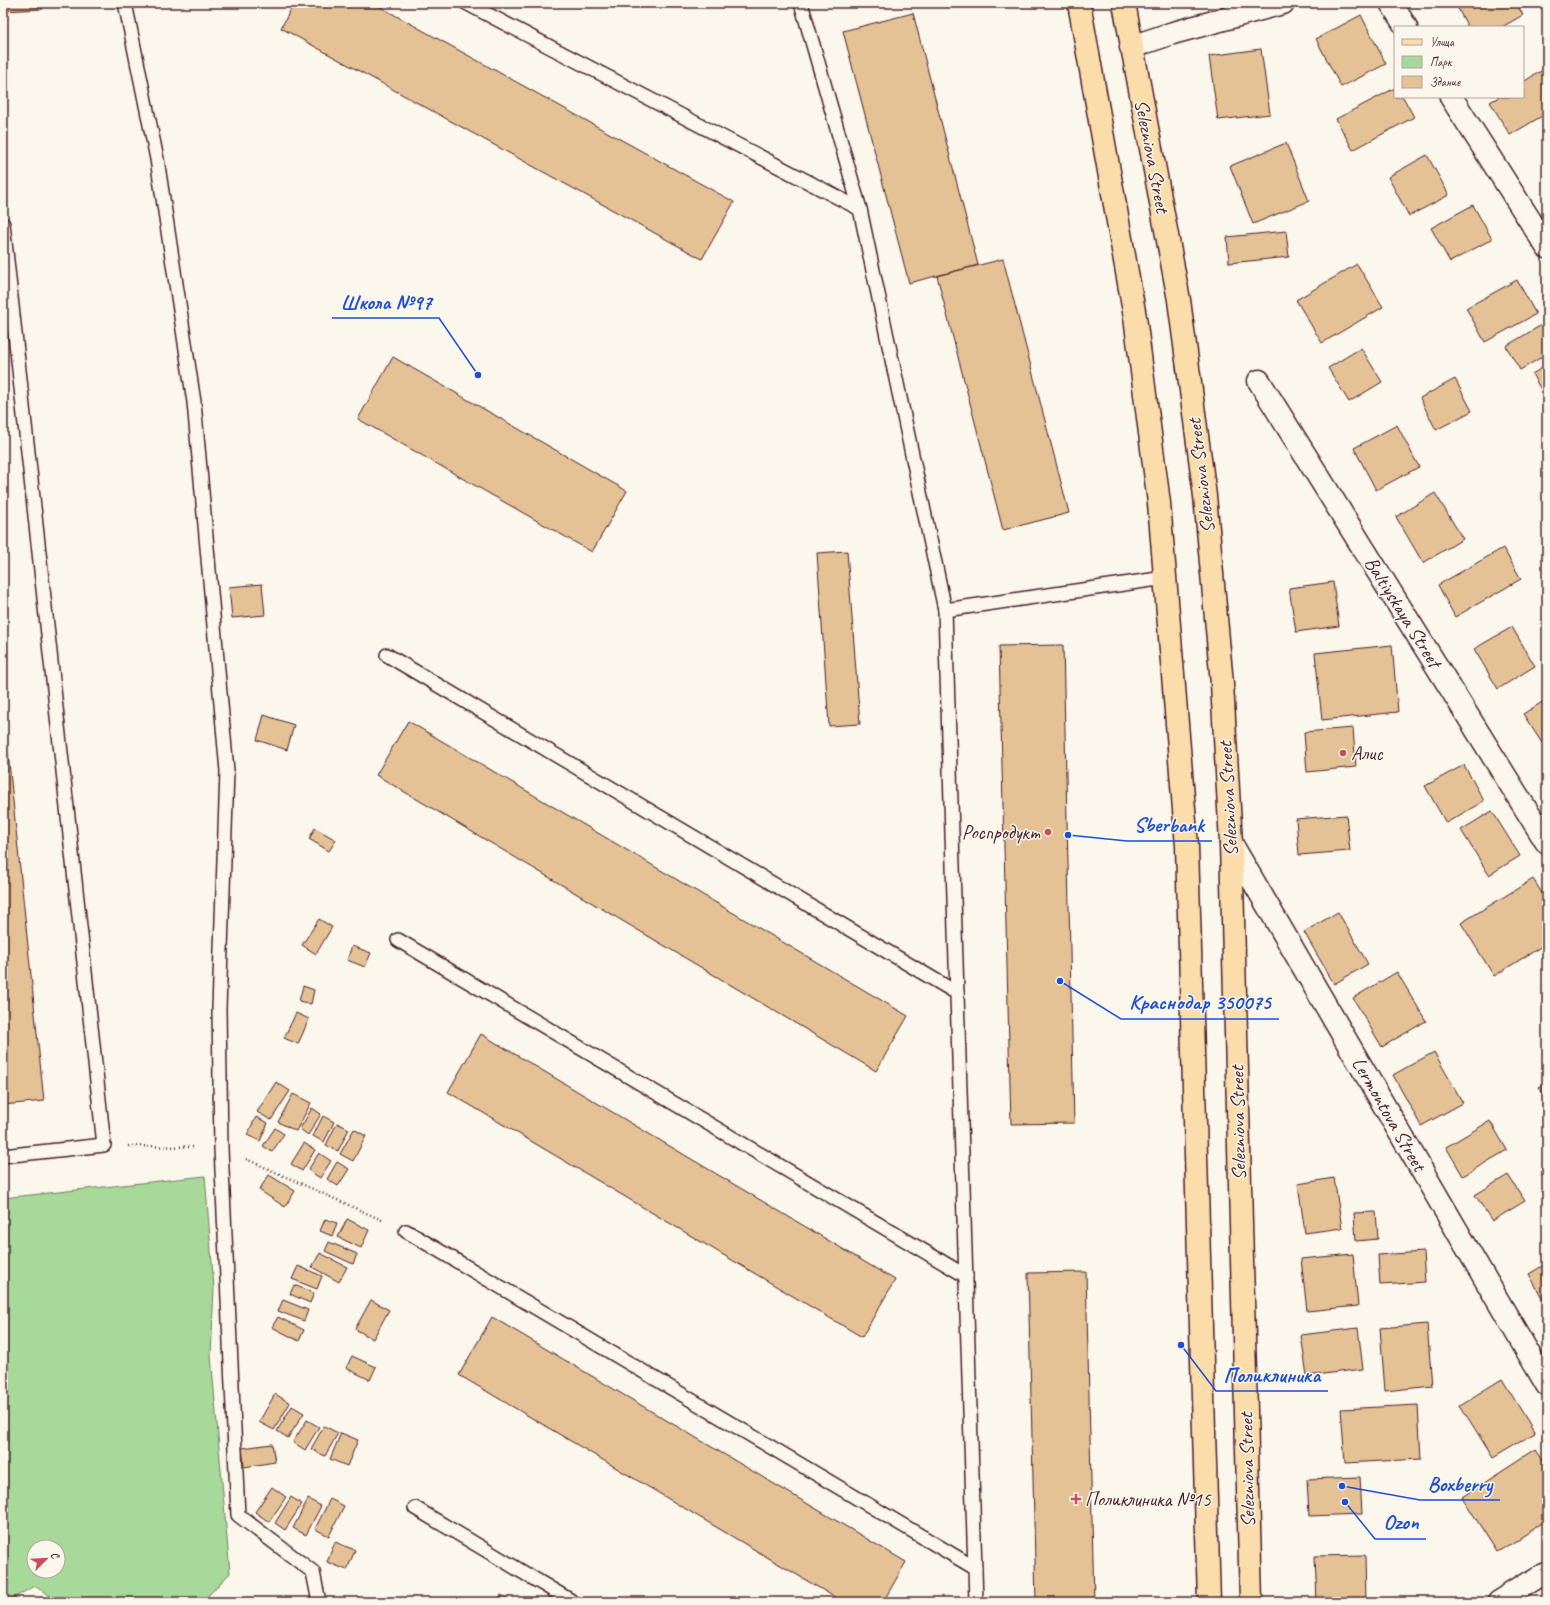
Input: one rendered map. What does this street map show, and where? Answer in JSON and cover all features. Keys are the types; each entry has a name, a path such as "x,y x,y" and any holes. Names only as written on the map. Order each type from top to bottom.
{"main road":[{"name":"Selezniova Street","path":"1079,3 1135,317 1159,503 1187,846 1209,1602"},
{"name":"Selezniova Street","path":"1124,3 1179,300 1205,496 1222,684 1231,843 1250,1602"}],"street":[{"path":"1131,47 1173,33 1283,3"},
{"path":"1391,3 1405,26"},
{"path":"1452,98 1547,247"},
{"name":"Baltiyskaya Street","path":"1259,381 1547,843"},
{"name":"Lermontova Street","path":"1231,843 1547,1385"},
{"path":"1499,1602 1547,1572"}],"lane":[{"path":"126,3 158,159 194,402 227,771 219,1008 221,1148 238,1515 313,1572 319,1602"},
{"path":"466,3 860,209"},
{"path":"801,3 860,209 945,610 976,1602"},
{"path":"3,224 104,1145 3,1156"},
{"path":"945,610 1165,578"},
{"path":"386,655 957,993"},
{"path":"398,940 966,1276"},
{"path":"406,1231 975,1568"},
{"path":"415,1508 574,1602"}],"path":[{"path":"104,1145 221,1148 406,1231"}],"green space":[{"path":"205,1176 214,1288 211,1356 230,1573 207,1597 207,1602 61,1602 34,1586 7,1602 3,1602 3,1198"}],"building":[{"path":"3,3 42,3 43,9 3,11"},
{"path":"294,3 373,3 734,202 702,259 281,28"},
{"path":"1455,3 1516,3 1523,15 1504,26 1467,26"},
{"path":"913,13 978,265 909,283 843,31"},
{"path":"1361,15 1386,64 1341,87 1316,39"},
{"path":"1261,49 1270,114 1218,120 1209,56"},
{"path":"1546,68 1547,113 1510,135 1490,102 1497,98 1524,98 1524,81"},
{"path":"1394,89 1394,98 1404,98 1414,117 1353,150 1336,119"},
{"path":"1286,143 1309,201 1253,224 1230,166"},
{"path":"1427,155 1449,195 1409,216 1388,177"},
{"path":"1473,205 1492,239 1450,262 1431,228"},
{"path":"1286,231 1289,257 1229,263 1227,237"},
{"path":"1003,259 1069,513 1003,530 937,276"},
{"path":"1357,264 1383,307 1322,343 1296,300"},
{"path":"1517,280 1536,314 1485,342 1466,308"},
{"path":"1545,323 1547,327 1547,354 1520,370 1506,346"},
{"path":"1361,348 1382,382 1349,402 1328,368"},
{"path":"393,357 627,491 592,552 358,419"},
{"path":"1547,365 1547,400 1532,374"},
{"path":"1455,379 1472,411 1436,430 1420,398"},
{"path":"1397,425 1419,467 1376,490 1354,448"},
{"path":"1435,493 1463,539 1423,563 1396,517"},
{"path":"1503,548 1521,579 1455,617 1438,585"},
{"path":"847,551 860,724 829,726 817,553"},
{"path":"1333,582 1339,626 1296,632 1289,588"},
{"path":"262,584 265,615 232,618 229,587"},
{"path":"1512,627 1535,666 1498,689 1474,649"},
{"path":"1063,645 1074,1123 1011,1124 999,646"},
{"path":"1392,645 1398,712 1322,720 1315,653"},
{"path":"1547,699 1547,740 1542,743 1523,714"},
{"path":"3,704 44,1101 3,1105"},
{"path":"264,715 294,725 287,750 257,740"},
{"path":"408,721 908,1016 876,1071 376,775"},
{"path":"1353,728 1356,767 1307,772 1304,732"},
{"path":"1464,765 1484,801 1446,823 1425,786"},
{"path":"1492,811 1520,856 1489,875 1461,830"},
{"path":"1346,815 1350,851 1299,855 1296,819"},
{"path":"315,828 336,840 329,851 309,839"},
{"path":"1533,879 1547,901 1547,943 1494,976 1461,923"},
{"path":"1338,912 1368,964 1334,984 1304,932"},
{"path":"319,919 332,927 316,954 302,945"},
{"path":"352,946 371,953 365,967 347,960"},
{"path":"1397,972 1426,1021 1382,1047 1353,998"},
{"path":"303,986 314,990 311,1004 299,1001"},
{"path":"296,1013 309,1019 298,1044 284,1038"},
{"path":"481,1034 895,1280 862,1337 448,1092"},
{"path":"1434,1052 1463,1103 1421,1126 1393,1075"},
{"path":"276,1082 290,1091 271,1120 257,1112"},
{"path":"1547,1083 1547,1099 1539,1087"},
{"path":"293,1094 311,1103 296,1131 278,1122"},
{"path":"312,1108 321,1114 308,1135 300,1129"},
{"path":"323,1116 334,1122 324,1142 313,1136"},
{"path":"256,1117 268,1123 260,1141 247,1135"},
{"path":"1490,1121 1507,1150 1463,1176 1446,1147"},
{"path":"337,1123 349,1129 338,1151 326,1145"},
{"path":"275,1128 284,1134 272,1152 263,1146"},
{"path":"354,1129 366,1136 353,1161 340,1154"},
{"path":"304,1143 315,1150 302,1171 291,1164"},
{"path":"319,1153 331,1161 320,1178 308,1170"},
{"path":"337,1162 349,1169 338,1186 327,1179"},
{"path":"1547,1168 1547,1183 1540,1172"},
{"path":"269,1175 295,1191 285,1207 259,1190"},
{"path":"1508,1175 1525,1201 1492,1221 1475,1195"},
{"path":"1334,1178 1342,1228 1305,1233 1298,1184"},
{"path":"1376,1212 1378,1239 1356,1241 1354,1213"},
{"path":"325,1219 337,1223 332,1236 320,1231"},
{"path":"347,1219 369,1230 361,1248 338,1237"},
{"path":"329,1242 357,1254 353,1264 325,1251"},
{"path":"1423,1252 1425,1282 1380,1285 1378,1255"},
{"path":"320,1253 347,1267 339,1282 312,1267"},
{"path":"1353,1254 1358,1306 1307,1311 1301,1259"},
{"path":"1547,1263 1547,1307 1529,1274"},
{"path":"298,1266 322,1276 317,1289 292,1279"},
{"path":"1086,1272 1094,1602 1036,1602 1028,1273"},
{"path":"294,1285 314,1293 310,1303 290,1294"},
{"path":"283,1300 308,1310 304,1321 278,1311"},
{"path":"371,1300 389,1310 373,1339 355,1329"},
{"path":"278,1317 304,1330 299,1341 272,1327"},
{"path":"492,1317 906,1562 883,1602 843,1602 459,1375"},
{"path":"1427,1324 1432,1386 1385,1391 1380,1328"},
{"path":"1358,1328 1363,1369 1307,1376 1301,1335"},
{"path":"352,1356 376,1367 370,1380 346,1368"},
{"path":"1502,1379 1535,1433 1493,1458 1460,1405"},
{"path":"275,1394 290,1403 274,1430 259,1422"},
{"path":"1418,1405 1421,1459 1345,1463 1341,1409"},
{"path":"292,1406 304,1413 288,1438 277,1431"},
{"path":"307,1420 319,1427 305,1450 293,1442"},
{"path":"324,1426 338,1433 325,1456 311,1449"},
{"path":"341,1433 358,1440 347,1466 330,1459"},
{"path":"272,1444 275,1462 244,1467 242,1448"},
{"path":"1536,1449 1547,1465 1547,1520 1497,1552 1462,1497"},
{"path":"1360,1477 1362,1514 1309,1516 1307,1479"},
{"path":"272,1487 286,1497 269,1522 255,1512"},
{"path":"291,1497 302,1504 285,1530 275,1523"},
{"path":"308,1499 321,1506 306,1535 293,1528"},
{"path":"330,1499 344,1506 329,1536 315,1529"},
{"path":"335,1542 355,1550 347,1570 327,1562"},
{"path":"1365,1555 1366,1602 1317,1602 1315,1556"},
{"path":"501,1595 514,1602 497,1602"}],"place":[{"name":"Школа №97","path":"478,375"},
{"name":"Алис","path":"1343,753"},
{"name":"Роспродукт","path":"1048,832"},
{"name":"Sberbank","path":"1068,835"},
{"name":"Краснодар 350075","path":"1060,981"},
{"name":"Поликлиника","path":"1181,1345"},
{"name":"Boxberry","path":"1342,1486"},
{"name":"Поликлиника №15","path":"1076,1499"},
{"name":"Ozon","path":"1345,1502"}]}
